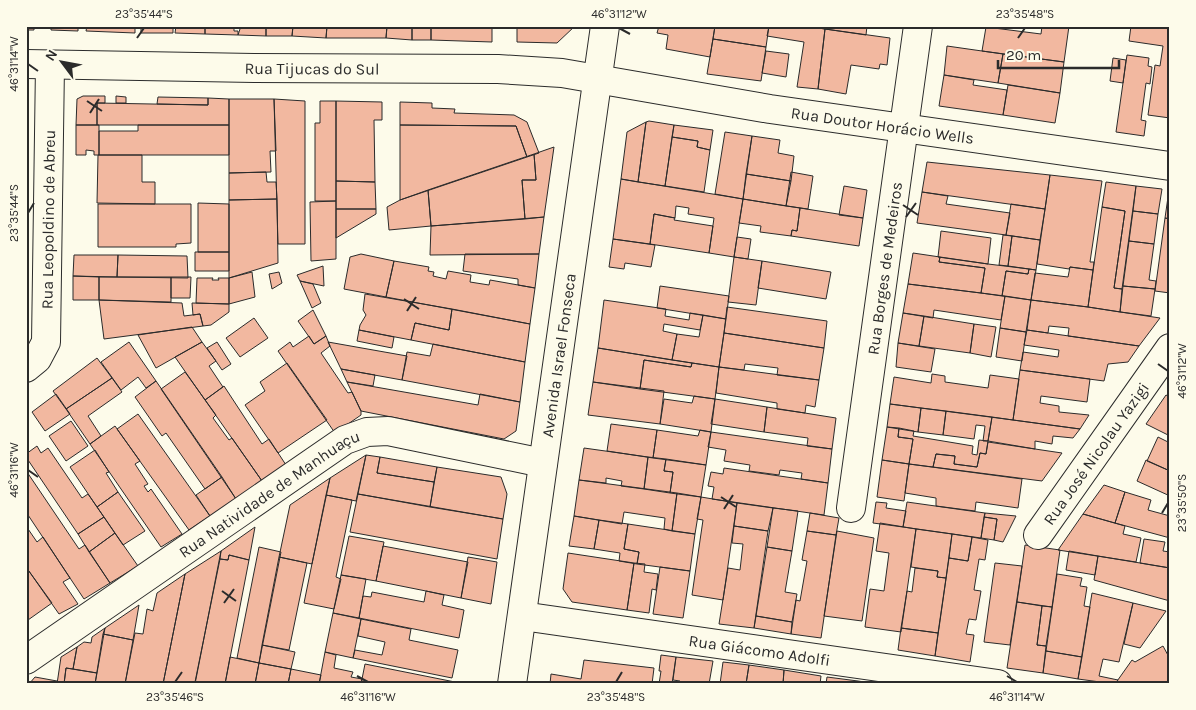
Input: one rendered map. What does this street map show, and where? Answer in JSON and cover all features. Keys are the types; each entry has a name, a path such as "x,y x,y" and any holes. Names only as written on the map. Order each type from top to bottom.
{"street":[{"name":"Avenida Israel Fonseca","path":"512,684 605,26"},
{"name":"Rua Borges de Medeiros","path":"851,508 918,26"},
{"name":"Rua Tijucas do Sul","path":"38,64 264,68 498,69 562,73 598,79"},
{"name":"Rua Leopoldino de Abreu","path":"26,368 37,359 46,342 38,64"},
{"name":"Rua Doutor Horácio Wells","path":"598,79 770,109 1170,166"},
{"name":"Rua José Nicolau Yazigi","path":"1038,535 1170,348"},
{"name":"Rua Natividade de Manhuaçu","path":"26,660 345,440 367,432 388,430 543,463"},
{"name":"Rua Giácomo Adolfi","path":"522,616 998,684"}],"building":[{"path":"26,26 34,26 34,30 26,30"},
{"path":"51,26 78,26 78,31 51,30"},
{"path":"87,26 135,26 135,33 86,31"},
{"path":"141,26 173,26 173,33 141,33"},
{"path":"176,26 205,26 205,34 175,33"},
{"path":"205,26 234,26 234,31 238,31 238,35 205,34"},
{"path":"241,26 266,26 266,36 238,35"},
{"path":"266,26 293,26 292,36 266,36"},
{"path":"293,26 327,26 326,38 292,36"},
{"path":"327,26 387,26 386,38 326,38"},
{"path":"387,26 412,26 412,40 386,38"},
{"path":"412,26 431,26 431,40 412,40"},
{"path":"431,26 492,26 492,42 431,40"},
{"path":"517,26 575,26 557,43 517,42"},
{"path":"659,26 715,26 710,57 666,49 668,35 657,33"},
{"path":"715,26 769,26 766,47 713,39"},
{"path":"769,26 808,26 825,29 818,89 797,87 804,42 767,36"},
{"path":"818,26 867,26 866,35 818,28"},
{"path":"1042,26 1069,26 1064,62 982,51 986,27 1041,34"},
{"path":"1131,26 1170,26 1170,118 1148,115 1155,65 1160,66 1163,46 1129,41"},
{"path":"825,29 890,38 887,65 880,64 879,69 851,65 846,94 818,89"},
{"path":"713,39 766,47 761,81 707,74"},
{"path":"947,46 1003,54 998,83 944,75"},
{"path":"766,51 789,54 786,77 762,73"},
{"path":"1003,54 1064,62 1060,93 998,83"},
{"path":"1127,55 1149,58 1148,66 1152,67 1150,84 1146,83 1141,120 1146,121 1144,136 1116,132"},
{"path":"1113,58 1126,60 1123,83 1110,81"},
{"path":"944,75 974,80 973,85 1007,90 1003,115 939,106"},
{"path":"1008,85 1060,93 1055,123 1003,115"},
{"path":"83,96 105,96 105,103 97,103 97,125 76,125 77,99"},
{"path":"116,96 126,97 126,103 116,103"},
{"path":"158,97 208,98 208,105 157,104"},
{"path":"208,98 229,99 229,125 97,125 97,103 208,105"},
{"path":"229,99 274,99 276,151 270,151 271,172 229,173"},
{"path":"274,99 305,101 305,244 278,244"},
{"path":"320,101 336,101 336,201 315,201 315,123 320,123"},
{"path":"336,101 382,102 382,120 374,120 375,182 336,181"},
{"path":"400,102 432,103 432,108 455,109 454,113 514,115 527,122 539,153 527,157 516,126 400,125"},
{"path":"646,122 674,125 665,186 638,182"},
{"path":"646,122 638,182 621,179 627,132"},
{"path":"76,125 99,125 99,155 94,155 94,151 86,150 86,155 76,155"},
{"path":"138,125 229,125 229,155 99,155 99,131 138,131"},
{"path":"400,125 516,126 527,157 400,200"},
{"path":"674,125 713,130 710,150 697,147 698,141 672,137"},
{"path":"725,132 752,136 743,199 715,194"},
{"path":"752,136 780,140 778,153 794,156 791,181 746,174"},
{"path":"672,137 698,141 697,147 710,150 704,192 665,186"},
{"path":"554,147 544,217 525,219 522,180 536,180 534,154"},
{"path":"534,154 536,180 522,180 525,219 431,226 428,190"},
{"path":"98,155 142,155 142,182 155,182 155,204 97,203"},
{"path":"927,162 1050,175 1045,209 922,192"},
{"path":"266,172 267,182 276,182 277,199 229,200 229,173"},
{"path":"791,172 813,176 808,209 786,206"},
{"path":"746,174 791,181 786,206 743,199"},
{"path":"1050,175 1102,181 1090,262 1094,262 1093,270 1070,267 1069,269 1037,264"},
{"path":"621,179 743,199 734,257 709,253 714,218 688,214 689,208 676,206 675,218 654,214 650,244 613,239"},
{"path":"336,181 375,182 376,209 336,209"},
{"path":"1106,182 1136,186 1122,289 1114,288 1125,211 1102,207"},
{"path":"844,186 867,190 863,218 839,215"},
{"path":"1136,186 1162,189 1158,214 1133,211"},
{"path":"428,190 431,226 389,230 387,207"},
{"path":"1170,190 1170,219 1165,218"},
{"path":"922,192 948,196 946,204 1010,213 1006,235 917,223"},
{"path":"277,199 278,263 229,278 229,200"},
{"path":"743,199 800,208 797,231 792,230 791,236 760,232 761,226 739,223"},
{"path":"336,201 336,259 311,261 310,202"},
{"path":"198,203 229,204 229,252 198,252"},
{"path":"98,204 191,204 191,243 176,244 176,247 98,247"},
{"path":"1011,204 1045,209 1040,240 1006,235"},
{"path":"1102,207 1125,211 1114,288 1122,289 1120,312 1088,307"},
{"path":"800,208 863,218 859,246 791,236 792,230 797,231"},
{"path":"336,209 376,209 376,214 336,238"},
{"path":"1133,211 1158,214 1154,244 1129,241"},
{"path":"654,214 675,218 674,220 713,226 709,253 650,244"},
{"path":"544,217 539,254 430,255 431,226"},
{"path":"1165,218 1170,219 1170,293 1155,291"},
{"path":"941,231 991,238 988,264 938,257"},
{"path":"1003,235 1012,236 1008,266 999,265"},
{"path":"1012,236 1040,240 1036,270 1008,266"},
{"path":"737,237 751,239 748,259 734,257"},
{"path":"613,239 655,245 651,267 625,263 624,269 609,267"},
{"path":"1129,241 1154,244 1149,280 1156,281 1155,289 1123,286"},
{"path":"195,252 229,252 229,271 195,271"},
{"path":"913,253 940,257 939,262 985,268 981,293 908,284"},
{"path":"361,254 394,261 386,297 344,289 350,257"},
{"path":"465,254 539,254 535,288 518,285 518,279 463,271"},
{"path":"74,255 118,255 117,277 73,276"},
{"path":"118,255 187,256 188,278 117,277"},
{"path":"734,257 762,261 756,305 728,302"},
{"path":"940,257 1029,269 1028,274 1006,271 1002,296 981,293 985,268 939,262"},
{"path":"394,261 429,267 428,271 434,272 433,276 446,279 448,271 471,275 470,282 489,285 490,280 535,288 530,324 386,297"},
{"path":"762,261 831,272 826,299 758,288"},
{"path":"323,266 324,286 300,281 297,275"},
{"path":"1070,267 1093,270 1088,307 1031,300 1035,273 1068,277"},
{"path":"1029,269 1036,270 1031,300 1002,296 1006,271 1028,274"},
{"path":"252,272 255,297 229,304 229,278"},
{"path":"279,272 282,283 272,289 269,274"},
{"path":"73,276 99,277 99,300 73,300"},
{"path":"99,277 171,277 171,302 99,300"},
{"path":"171,277 191,277 190,298 171,298"},
{"path":"197,278 219,280 218,278 229,278 229,304 196,303"},
{"path":"300,281 313,284 321,303 312,308"},
{"path":"908,284 1005,296 1001,320 934,310 933,318 903,313"},
{"path":"660,286 729,296 726,319 657,308"},
{"path":"1123,286 1155,289 1151,316 1120,312"},
{"path":"365,294 452,309 449,330 415,323 411,340 359,330 366,315 363,310"},
{"path":"1005,296 1031,300 1026,332 1000,328"},
{"path":"99,300 182,303 184,316 200,314 203,326 104,339"},
{"path":"604,300 666,309 665,316 689,320 690,313 703,315 700,330 664,324 663,331 677,334 672,360 598,348"},
{"path":"1031,300 1160,318 1139,346 1068,336 1069,328 1049,326 1048,333 1027,330"},
{"path":"192,303 229,304 229,312 211,325 203,326 200,314 193,315"},
{"path":"727,307 827,321 824,348 724,333"},
{"path":"452,309 530,324 525,362 411,340 415,323 449,330"},
{"path":"313,310 326,336 314,344 298,321"},
{"path":"903,313 924,316 919,346 898,343"},
{"path":"703,315 726,319 719,367 672,360 677,334 699,337"},
{"path":"924,316 974,324 970,353 919,346"},
{"path":"254,318 268,338 240,357 226,338"},
{"path":"974,324 996,327 991,357 970,353"},
{"path":"192,327 202,342 156,368 138,335"},
{"path":"1000,328 1026,332 1022,361 996,357"},
{"path":"359,330 394,337 392,348 357,341"},
{"path":"1027,330 1139,346 1128,362 1108,364 1104,381 1020,370 1023,352 1058,357 1059,350 1024,345"},
{"path":"724,333 824,348 819,380 777,375 778,368 745,364 744,370 719,367"},
{"path":"309,336 314,344 326,336 330,346 321,353 348,393 352,392 361,411 361,415 335,433 278,351 290,342 293,347"},
{"path":"129,342 156,381 146,388 138,377 121,390 101,362"},
{"path":"202,342 216,361 209,366 223,387 205,400 175,357"},
{"path":"217,342 231,364 222,370 207,348"},
{"path":"328,342 407,356 402,380 341,369"},
{"path":"898,343 935,349 931,372 896,367"},
{"path":"433,344 525,362 520,402 402,380 407,352 430,356"},
{"path":"598,348 692,363 691,367 644,360 640,389 593,382"},
{"path":"97,358 112,378 66,409 53,391"},
{"path":"644,360 691,367 692,363 719,367 715,399 640,389"},
{"path":"287,363 327,420 278,453 245,405 265,391 260,382"},
{"path":"719,367 819,380 815,407 806,405 805,413 777,409 777,403 716,393"},
{"path":"341,369 375,375 373,386 347,382"},
{"path":"1020,370 1090,379 1087,402 1041,396 1040,403 1059,406 1059,412 1089,415 1080,429 1013,420"},
{"path":"185,372 216,415 213,418 229,440 232,438 262,481 236,499 161,389"},
{"path":"932,374 945,376 945,382 988,388 990,375 1019,379 1013,420 890,404 894,377 931,383"},
{"path":"112,378 122,392 88,416 101,436 90,444 66,409"},
{"path":"156,381 222,477 205,489 166,433 162,436 135,397"},
{"path":"347,382 478,405 480,394 520,402 516,431 504,439 361,411"},
{"path":"593,382 664,391 660,424 588,415"},
{"path":"224,386 262,444 269,439 286,465 262,481 205,400"},
{"path":"56,394 70,414 45,431 32,412"},
{"path":"1166,395 1170,397 1170,436 1146,424"},
{"path":"694,396 715,399 711,432 660,424 664,399 692,403"},
{"path":"715,399 767,407 764,432 711,424"},
{"path":"890,404 921,408 918,432 887,427"},
{"path":"767,407 836,418 832,449 807,446 808,438 764,432"},
{"path":"921,408 946,411 943,435 918,432"},
{"path":"946,411 992,417 988,441 983,441 985,426 976,425 974,439 943,435"},
{"path":"138,414 210,516 189,530 117,429"},
{"path":"992,417 1080,429 1073,438 1053,436 1052,444 1035,441 1035,449 988,441"},
{"path":"71,421 88,446 66,461 49,436"},
{"path":"611,424 657,430 653,458 607,451"},
{"path":"115,426 140,461 135,464 148,484 144,486 148,492 151,489 182,534 161,547 90,444"},
{"path":"887,427 899,428 898,437 913,439 909,464 882,460"},
{"path":"899,428 914,431 913,436 973,446 972,454 977,455 979,440 988,441 986,454 980,453 977,467 954,464 955,456 936,454 933,467 909,464 913,439 898,437"},
{"path":"657,430 698,436 700,430 711,432 706,465 653,458"},
{"path":"711,432 832,449 828,483 801,479 802,473 780,470 779,475 749,471 750,465 724,461 726,450 708,447"},
{"path":"1158,437 1170,443 1170,471 1147,461"},
{"path":"988,442 1062,453 1042,481 933,467 936,454 955,456 954,464 977,467 980,453 986,454"},
{"path":"37,446 41,453 48,448 82,498 88,494 104,517 78,534 26,457 26,454"},
{"path":"584,448 648,457 644,489 621,486 622,481 606,478 606,483 579,480"},
{"path":"95,450 109,472 106,473 118,492 97,507 70,467"},
{"path":"366,455 380,457 377,473 434,482 430,507 358,494"},
{"path":"366,455 356,501 326,495 330,478"},
{"path":"380,457 437,467 434,482 377,473"},
{"path":"648,457 666,459 664,471 673,472 670,493 644,489"},
{"path":"666,459 706,465 701,497 670,493 673,472 664,471"},
{"path":"882,460 909,464 904,501 877,497"},
{"path":"1146,460 1170,471 1170,496 1137,481"},
{"path":"909,464 1022,479 1018,508 976,502 975,511 936,506 936,498 905,493"},
{"path":"437,467 501,477 507,494 503,519 430,507"},
{"path":"724,468 828,483 824,515 712,499 714,487 708,486 711,472 723,474"},
{"path":"27,472 79,549 85,545 110,583 84,599 26,512"},
{"path":"222,477 236,499 210,516 196,495"},
{"path":"330,478 312,564 279,557 290,505"},
{"path":"579,480 677,493 672,531 664,529 665,518 624,512 622,524 574,516"},
{"path":"1104,485 1125,492 1115,523 1083,514"},
{"path":"118,492 145,531 123,545 97,507"},
{"path":"1125,492 1151,500 1148,510 1170,516 1170,538 1115,523"},
{"path":"677,493 701,497 695,534 672,531"},
{"path":"358,494 503,519 497,559 350,532"},
{"path":"326,495 352,500 336,577 341,579 334,609 304,603"},
{"path":"701,497 737,503 723,600 692,595 703,520 697,519"},
{"path":"876,502 887,503 886,508 906,511 903,527 873,523"},
{"path":"907,502 985,513 981,538 903,527"},
{"path":"737,503 773,508 768,531 734,526"},
{"path":"773,508 798,511 792,551 767,547"},
{"path":"810,513 839,518 836,535 807,531"},
{"path":"985,513 1016,516 1003,542 994,540 997,519 984,517"},
{"path":"1083,514 1125,526 1123,534 1141,538 1136,562 1058,550"},
{"path":"574,516 599,520 594,549 569,546"},
{"path":"104,517 115,533 89,552 78,534"},
{"path":"984,517 997,519 994,540 981,538"},
{"path":"599,520 628,524 624,549 639,552 637,564 619,561 620,553 594,549"},
{"path":"880,523 916,529 901,632 865,627 870,589 884,591 889,553 876,551"},
{"path":"628,524 695,534 690,571 637,564 639,552 624,549"},
{"path":"26,526 37,542 43,537 70,578 63,582 78,604 59,614 26,567"},
{"path":"734,526 768,531 754,628 719,624 728,568 740,570 743,544 732,543"},
{"path":"255,527 249,560 229,555 228,560 220,559 221,551"},
{"path":"916,529 952,534 946,578 937,577 938,571 911,567"},
{"path":"807,531 836,535 821,638 791,634 796,600 800,601 807,561 802,560"},
{"path":"837,531 874,538 862,621 824,616"},
{"path":"115,533 138,566 110,583 89,552"},
{"path":"952,534 972,537 968,561 949,558"},
{"path":"349,536 384,542 376,581 341,575"},
{"path":"972,537 988,540 985,560 979,559 974,590 981,591 976,620 969,619 966,634 974,635 970,662 935,656 949,558 968,561"},
{"path":"1144,539 1165,542 1163,551 1170,552 1170,568 1140,563"},
{"path":"1025,545 1060,550 1052,607 1017,602"},
{"path":"383,546 468,562 461,598 376,581"},
{"path":"259,547 281,552 259,663 237,658"},
{"path":"767,547 792,551 785,592 797,594 792,622 756,616"},
{"path":"221,551 195,684 163,684 185,574"},
{"path":"1069,551 1098,556 1095,575 1066,570"},
{"path":"568,553 634,563 627,610 572,602 563,589"},
{"path":"229,555 249,560 225,684 195,682 220,559 228,560"},
{"path":"1098,556 1170,568 1170,601 1094,580"},
{"path":"279,557 307,563 289,650 262,645"},
{"path":"468,557 497,562 491,604 461,598"},
{"path":"634,563 645,564 644,572 658,574 656,590 652,589 649,613 627,610"},
{"path":"995,563 1022,566 1010,645 984,642"},
{"path":"26,567 52,603 28,620 26,618"},
{"path":"660,567 690,571 683,618 653,614"},
{"path":"915,568 938,571 937,577 946,578 938,633 901,628 907,591 912,592"},
{"path":"185,574 163,684 125,684 135,633 143,634 147,609 153,611 157,593"},
{"path":"1057,574 1082,578 1080,586 1087,587 1084,606 1090,607 1082,657 1046,651"},
{"path":"341,575 366,579 359,618 333,613"},
{"path":"426,591 444,595 442,605 464,610 459,638 359,618 363,596 371,597 372,592 424,602"},
{"path":"1092,593 1133,603 1119,662 1103,659 1099,676 1118,680 1115,684 1078,679"},
{"path":"1017,602 1042,606 1037,645 1046,646 1043,673 1007,668"},
{"path":"1133,603 1166,611 1140,648 1124,644"},
{"path":"139,605 133,640 103,634 105,628"},
{"path":"1042,606 1052,607 1046,646 1037,645"},
{"path":"333,613 361,619 353,658 325,652"},
{"path":"756,616 792,622 791,634 754,628"},
{"path":"361,619 411,629 409,640 458,650 452,678 353,658 355,650 382,655 385,642 358,636"},
{"path":"105,628 97,673 73,669 77,647 84,642 91,643 92,637"},
{"path":"901,628 938,633 935,656 898,650"},
{"path":"103,634 133,640 125,684 95,684"},
{"path":"262,645 295,652 291,669 259,663"},
{"path":"1163,646 1170,659 1170,684 1115,684 1132,660 1135,662"},
{"path":"77,647 73,669 66,668 64,684 57,684 61,657"},
{"path":"1046,651 1082,657 1078,679 1043,673"},
{"path":"325,652 336,655 334,668 353,672 351,677 362,679 361,684 319,684"},
{"path":"661,655 676,657 672,684 659,684"},
{"path":"230,657 259,663 255,684 225,684"},
{"path":"676,657 713,661 709,684 680,684 680,681 673,680"},
{"path":"584,660 654,668 652,684 550,684 551,674 581,679"},
{"path":"723,662 749,665 746,684 720,684"},
{"path":"259,663 291,669 288,684 255,684"},
{"path":"365,664 465,684 361,684"},
{"path":"749,665 784,670 783,684 746,684"},
{"path":"66,668 97,673 95,684 64,684"},
{"path":"291,669 321,675 319,684 288,684"},
{"path":"784,670 821,676 820,684 783,684"},
{"path":"35,677 57,681 57,684 29,684"},
{"path":"827,677 858,681 857,684 826,684"},
{"path":"858,681 877,684 857,684"}]}
